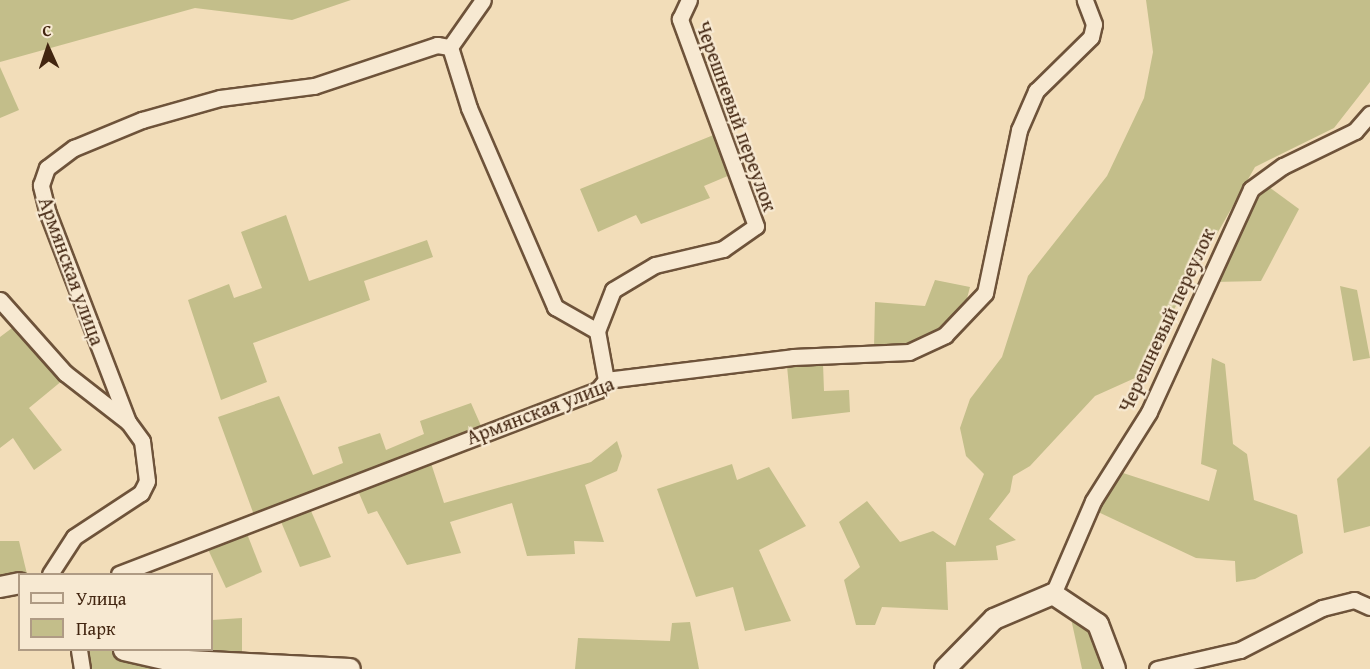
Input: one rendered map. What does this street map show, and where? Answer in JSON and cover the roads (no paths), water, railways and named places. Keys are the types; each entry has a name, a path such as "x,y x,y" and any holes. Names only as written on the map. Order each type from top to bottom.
{"street":[{"path":"483,0 450,47 469,108 555,307 597,331 606,380"},
{"name":"Черешневый переулок","path":"597,331 613,290 633,276 723,249 756,226 680,20 689,0"},
{"name":"Армянская улица","path":"122,573 598,390 606,380 793,357 909,352 945,335 985,293 1019,130 1036,91 1090,37 1094,24 1085,0"},
{"name":"Армянская улица","path":"51,573 74,537 141,493 147,463 142,441 128,422 48,214 40,185 47,168 74,148 142,120 220,98 314,86 437,45 450,47"},
{"name":"Черешневый переулок","path":"1053,594 1093,501 1149,412 1251,189 1282,166 1355,131 1370,114"},
{"name":"Армянская улица","path":"0,300 65,373 128,422"},
{"path":"0,587 18,583"},
{"path":"945,669 994,619 1053,594 1098,624 1115,669"},
{"path":"1157,669 1240,650 1322,608 1354,600 1370,607"},
{"path":"79,651 82,669"},
{"path":"128,651 168,660 350,669"}]}
